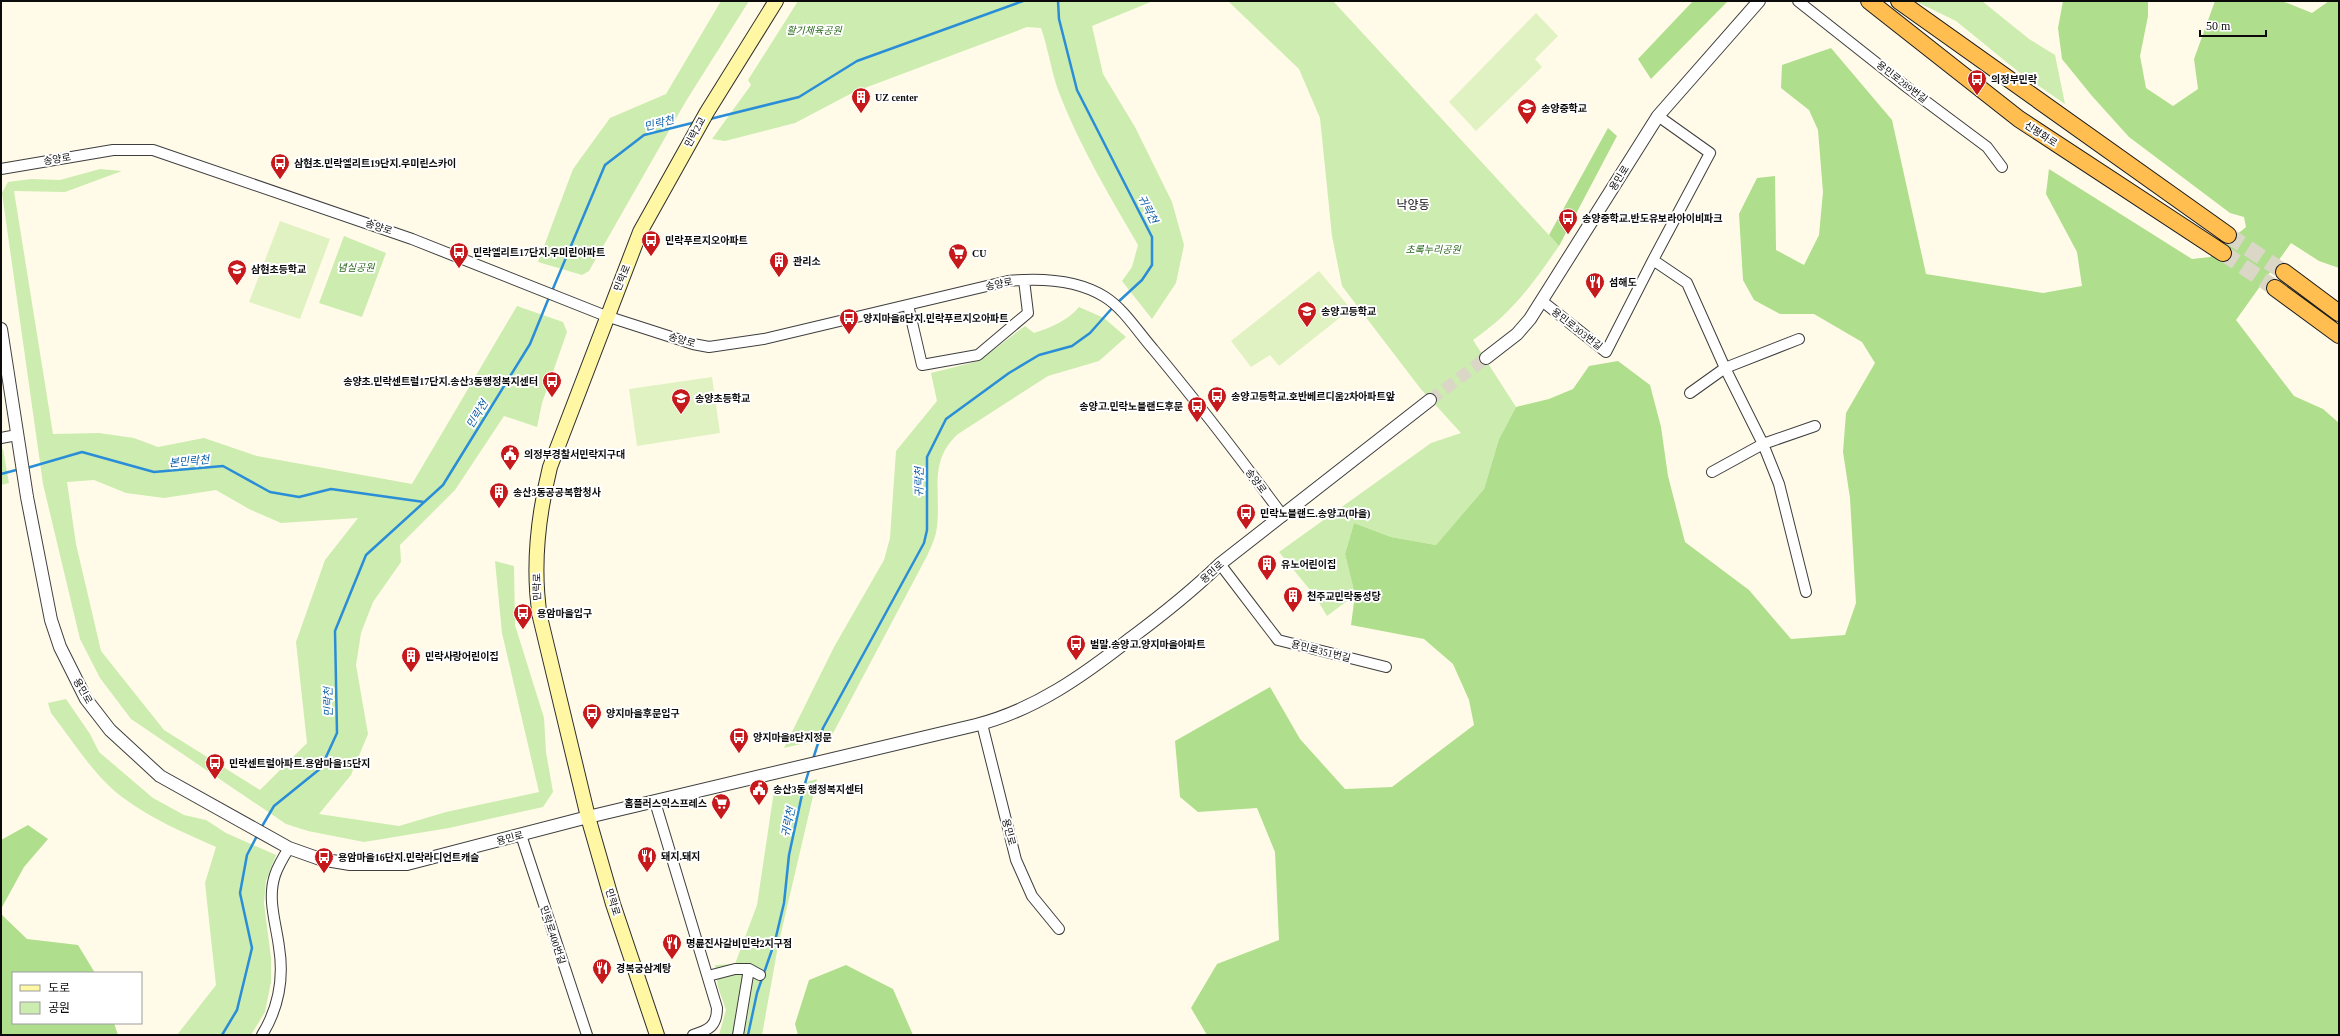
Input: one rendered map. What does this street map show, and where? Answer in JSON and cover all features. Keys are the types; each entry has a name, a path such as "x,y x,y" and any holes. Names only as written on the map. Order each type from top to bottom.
{"highway":[{"name":"신평화로","path":"1869,1 2019,120 2223,253"},
{"path":"1899,1 2228,235"},
{"path":"2284,272 2339,312"},
{"path":"2275,288 2339,335"}],"main road":[{"name":"민락2교","path":"672,173 719,92 776,1"},
{"name":"민락로","path":"657,1035 612,904 588,817 537,600 537,537 543,498 550,467 606,316 640,232 672,173"}],"street":[{"name":"용민로","path":"1486,358 1517,334 1542,301 1658,116 1759,1"},
{"name":"용민로289번길","path":"1798,1 1908,88 1987,147 2002,167"},
{"name":"용민로303번길","path":"1542,301 1606,352 1710,153 1658,116"},
{"name":"송양로","path":"1,169 113,150 153,150 403,235 576,302 606,316 693,344 709,347 764,339 1004,282 1024,280 1058,281 1090,290 1111,302 1125,315 1200,405 1283,516"},
{"path":"1653,260 1687,283 1725,368 1763,444 1779,484 1806,592"},
{"path":"908,305 922,365 978,355 1028,313 1024,280"},
{"path":"1,329 17,435 1,438"},
{"path":"1690,393 1725,368 1799,339"},
{"name":"용민로","path":"17,435 27,497 51,620 60,647 86,699 110,730 160,776 289,848 320,859 350,864 407,864 588,817 982,724 1037,704 1094,667 1188,595 1220,564 1430,400"},
{"path":"1712,472 1763,444 1815,426"},
{"name":"용민로351번길","path":"1220,564 1278,640 1386,667"},
{"name":"용민로","path":"982,724 1016,860 1032,896 1059,929"},
{"path":"655,802 717,1008 717,1019 712,1025 694,1035"},
{"name":"민락로400번길","path":"520,835 587,1035"},
{"path":"262,1035 271,1020 281,984 280,948 271,907 275,875 289,848"},
{"path":"708,976 735,969 749,969 760,975"},
{"path":"738,1035 749,969"}],"green space":[{"path":"721,1 749,1 686,101 589,271 582,275 538,262 573,169 610,118 666,94"},
{"name":"활기체육공원","path":"798,1 1153,1 1092,26 1103,74 1135,127 1172,202 1184,245 1176,283 1152,319 1122,281 1132,267 1138,245 1095,169 1066,110 1058,90 1041,28 1027,27 854,92 795,123 725,141 712,139 751,85 748,80"},
{"name":"초록누리공원","path":"1228,1 1333,1 1559,246 1520,298 1487,330 1473,340 1516,407 1499,439 1484,489 1436,545 1391,537 1354,523 1345,554 1355,595 1327,616 1315,596 1279,552 1431,443 1461,433 1420,388 1342,286 1332,236 1320,118 1299,69"},
{"path":"1693,1 1728,1 1651,79 1638,59"},
{"path":"1915,1 1982,1 2029,39 2055,55 2065,104 2020,73 1956,21"},
{"path":"2063,1 2148,1 2148,16 2140,56 2146,88 2173,106 2198,89 2194,59 2215,1 2282,1 2312,13 2329,1 2339,1 2339,268 2319,261 2291,243 2236,320 2294,396 2323,409 2339,423 2339,1035 1207,1035 1191,1008 1217,964 1279,940 1275,852 1257,808 1198,812 1180,797 1175,741 1270,687 1300,739 1345,789 1392,787 1474,725 1469,700 1453,664 1424,639 1351,625 1355,595 1345,554 1354,523 1391,537 1436,545 1484,489 1499,439 1516,407 1549,399 1573,389 1589,366 1618,361 1650,385 1661,427 1668,476 1685,542 1749,590 1791,639 1845,635 1856,603 1850,498 1843,452 1846,413 1875,363 1862,342 1814,314 1780,314 1754,300 1743,280 1739,214 1757,178 1775,176 1776,250 1804,265 1819,235 1823,192 1818,130 1809,110 1781,88 1782,65 1831,48 1892,120 1926,274 2043,293 2082,286 2077,252 2046,194 2049,169 2192,259 2210,257 2246,227 2244,217 2230,213 2129,137 2092,96 2062,59 2058,28"},
{"path":"1536,13 1558,36 1535,59 1542,67 1476,131 1449,102"},
{"path":"1608,128 1617,136 1559,246 1549,235"},
{"path":"100,169 122,171 65,192 14,191 53,434 99,433 134,438 158,447 204,438 257,456 412,484 517,306 563,322 567,332 542,403 537,427 504,416 455,490 400,545 401,562 373,602 361,633 356,665 368,734 351,775 319,814 399,826 446,812 539,792 502,633 495,561 514,566 515,625 544,718 546,752 553,792 543,807 449,828 364,842 308,831 286,824 131,719 100,678 80,639 43,484 2,193 8,182 31,179 60,180","holes":["94,480 126,493 164,498 216,490 249,509 281,523 358,518 325,560 296,642 307,743 260,790 164,730 101,651 76,544 67,482"]},
{"path":"280,221 330,239 300,319 249,302"},
{"name":"념실공원","path":"344,236 386,253 362,317 319,303"},
{"path":"1319,271 1351,309 1279,366 1270,355 1251,367 1231,341"},
{"path":"1079,307 1104,318 1126,337 1099,361 1048,376 958,434 948,445 942,456 939,468 938,519 933,542 831,737 784,748 834,647 884,560 890,538 896,451 937,401 931,373 979,361 1025,326 1034,333 1041,331 1064,320"},
{"path":"712,377 720,433 637,446 629,389"},
{"path":"3,449 9,483 1,485 1,450"},
{"path":"66,699 90,734 99,752 153,798 184,815 206,820 226,833 276,855 266,881 264,903 271,958 271,982 265,1012 251,1035 177,1035 216,985 205,883 216,847 144,812 122,797 102,779 51,713 48,703"},
{"path":"817,779 778,946 762,1035 719,1035 726,1010 718,987 715,965 735,964 757,905 774,791"},
{"path":"28,825 48,839 24,867 1,909 1,840"},
{"path":"1,914 27,939 78,945 94,972 12,972 12,1024 114,1024 118,1035 1,1035"},
{"path":"846,965 893,989 913,1035 798,1035 795,1024 809,980"}],"waterway":[{"name":"민락천","path":"710,119 799,97 857,61 1023,1"},
{"name":"귀락천","path":"1058,1 1059,19 1077,90 1152,237 1152,265 1142,280 1117,303"},
{"name":"민락천","path":"552,291 605,165 644,135 696,122"},
{"name":"민락천","path":"261,828 274,806 321,768 337,733 335,631 366,555 443,485 530,344 550,295"},
{"name":"귀락천","path":"813,759 823,728 924,543 927,530 927,457 946,419 1009,373 1039,355 1072,346 1090,333 1114,306"},
{"name":"본민락천","path":"27,468 82,452 154,472 223,466 270,492 299,497 331,489 424,502"},
{"name":"본민락천","path":"1,474 20,469"},
{"name":"귀락천","path":"748,1035 757,993 775,941 784,903 789,855 803,790 810,767"},
{"name":"민락천","path":"222,1035 237,1010 252,948 240,893 247,855 258,834"}],"tunnel":[{"path":"2228,235 2284,272"},
{"path":"2223,253 2275,288"},
{"path":"1430,400 1486,358"}],"place":[{"name":"의정부민락","path":"1977,96"},
{"name":"UZ center","path":"861,114"},
{"name":"송양중학교","path":"1527,125"},
{"name":"삼현초.민락엘리트19단지.우미린스카이","path":"280,180"},
{"name":"송양중학교.반도유보라아이비파크","path":"1568,235"},
{"name":"민락푸르지오아파트","path":"651,257"},
{"name":"민락엘리트17단지.우미린아파트","path":"459,269"},
{"name":"CU","path":"958,270"},
{"name":"관리소","path":"779,278"},
{"name":"삼현초등학교","path":"237,286"},
{"name":"섬해도","path":"1595,299"},
{"name":"송양고등학교","path":"1307,328"},
{"name":"양지마을8단지.민락푸르지오아파트","path":"849,335"},
{"name":"송양초.민락센트럴17단지.송산3동행정복지센터","path":"552,398"},
{"name":"송양고등학교.호반베르디움2차아파트앞","path":"1217,413"},
{"name":"송양초등학교","path":"681,415"},
{"name":"송양고.민락노블랜드후문","path":"1197,423"},
{"name":"의정부경찰서민락지구대","path":"510,471"},
{"name":"송산3동공공복합청사","path":"499,509"},
{"name":"민락노블랜드.송양고(마을)","path":"1246,530"},
{"name":"유노어린이집","path":"1267,581"},
{"name":"천주교민락동성당","path":"1293,613"},
{"name":"용암마을입구","path":"523,630"},
{"name":"벌말.송양고.양지마을아파트","path":"1076,661"},
{"name":"민락사랑어린이집","path":"411,673"},
{"name":"양지마을후문입구","path":"592,730"},
{"name":"양지마을8단지정문","path":"739,754"},
{"name":"민락센트럴아파트.용암마을15단지","path":"215,780"},
{"name":"송산3동 행정복지센터","path":"759,806"},
{"name":"홈플러스익스프레스","path":"721,820"},
{"name":"돼지.돼지","path":"647,873"},
{"name":"용암마을16단지.민락라디언트캐슬","path":"324,874"},
{"name":"명륜진사갈비민락2지구점","path":"672,960"},
{"name":"경복궁삼계탕","path":"602,985"}],"district":[{"name":"낙양동","path":"1413,205"}]}
